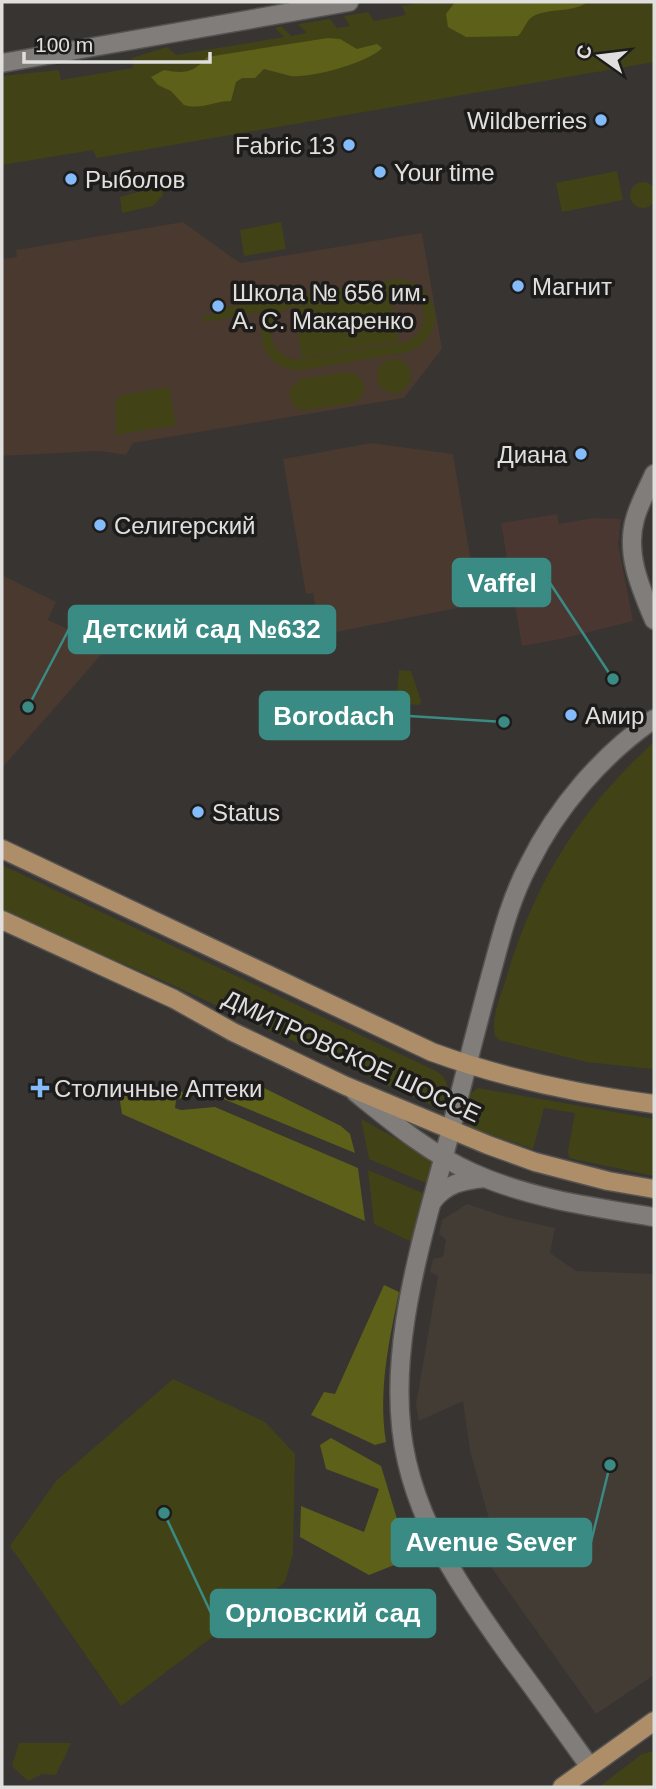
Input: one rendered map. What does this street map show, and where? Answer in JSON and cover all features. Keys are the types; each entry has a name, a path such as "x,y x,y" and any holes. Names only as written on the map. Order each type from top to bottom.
{"main road":[{"name":"ДМИТРОВСКОЕ ШОССЕ","path":"2,849 392,1035 467,1065 509,1076 654,1104"},
{"name":"ДМИТРОВСКОЕ ШОССЕ","path":"2,920 174,999 346,1086 535,1162 608,1181 654,1189"},
{"path":"562,1787 654,1721"}],"street":[{"path":"2,63 349,2"},
{"path":"654,474 635,517 632,538 633,562 654,620"},
{"path":"590,1767 475,1607 438,1545 406,1459 400,1405 402,1348 412,1288 432,1202 515,891 561,811 601,764 654,719"},
{"path":"346,1086 387,1118 444,1156 485,1177 526,1191 592,1207 654,1216"},
{"path":"432,1202 452,1184 485,1177"}],"shaded area":[{"path":"426,2 654,2 654,62 97,158 93,150 2,165 2,76 59,70 61,80 133,68 132,58 167,47 176,55 284,37 275,28 281,26 291,36 307,33 298,24 330,19 337,28 350,26 344,16 368,12 374,21 406,15 402,6"},
{"path":"455,2 588,2 574,8 538,14 528,21 518,36 466,37 448,27 446,14"},
{"path":"328,38 340,39 357,49 377,44 382,48 353,64 312,75 291,76 264,69 255,78 242,78 236,82 231,101 202,106 184,105 171,91 158,85 151,77 164,70 188,71 207,57"},
{"path":"617,171 623,200 562,212 556,183"},
{"path":"643,182 652,186 656,195 652,204 643,208 634,204 630,195 634,186"},
{"path":"152,188 162,190 163,195 153,206 122,213 120,197"},
{"name":"Школа № 656 им. А. С. Макаренко","path":"183,222 240,263 422,233 442,349 404,398 133,443 126,455 99,451 2,456 2,259 17,257 16,250"},
{"path":"281,222 286,249 244,256 240,230"},
{"path":"397,279 413,283 424,291 432,302 435,314 434,326 428,338 418,347 403,353 301,370 288,369 275,363 263,347 261,326 267,311 204,322 203,317 217,313 217,309","holes":["398,289 408,292 421,304 424,320 421,329 406,342 295,360 286,357 274,345 271,329 279,314 287,308"]},
{"path":"390,292 399,341 302,358 294,308"},
{"path":"394,359 406,364 411,376 406,388 394,393 382,388 377,376 382,364"},
{"path":"347,372 355,374 362,381 364,393 358,400 306,410 292,404 290,389 301,379"},
{"path":"169,387 176,425 116,435 115,404 121,395"},
{"path":"371,443 453,454 478,604 321,635 313,593 306,594 283,459"},
{"path":"557,514 559,524 593,518 621,519 618,544 633,621 522,646 501,523"},
{"path":"2,575 56,602 48,620 108,647 2,768"},
{"path":"399,670 411,671 420,705 396,703"},
{"path":"654,742 654,1069 586,1062 499,1040 494,1029 497,1008 517,944 546,879 582,821 628,767"},
{"path":"2,865 436,1071 447,1084 445,1098 438,1107 426,1103 177,987 2,911"},
{"path":"144,1082 148,1092 165,1095 165,1085 181,1091 186,1096 176,1100 175,1108 181,1110 215,1107 358,1168 365,1221 122,1114 120,1101 136,1083"},
{"path":"254,1083 341,1126 350,1134 355,1153 204,1091 203,1084"},
{"path":"478,1088 654,1119 654,1176 569,1158 575,1113 544,1108 533,1149 471,1128 465,1120 471,1093"},
{"path":"361,1119 424,1154 432,1164 428,1184 369,1159"},
{"path":"368,1170 425,1194 412,1242 374,1224"},
{"path":"467,1204 506,1217 555,1228 550,1253 576,1271 654,1274 654,1675 596,1714 473,1542 493,1533 470,1451 463,1401 419,1421 416,1405 438,1276 430,1272 433,1259 443,1257 446,1240 439,1234 442,1220"},
{"path":"384,1285 399,1292 384,1385 386,1442 375,1445 311,1415 324,1392 335,1394"},
{"path":"173,1379 265,1422 295,1454 293,1554 285,1582 121,1706 10,1546 56,1481"},
{"path":"331,1438 381,1466 398,1522 417,1556 369,1575 300,1537 301,1506 364,1532 379,1489 326,1469 320,1445"},
{"path":"19,1743 71,1743 56,1775 42,1774 28,1781 12,1766"},
{"path":"654,1751 654,1787 599,1787 642,1754"}],"place":[{"name":"Wildberries","path":"601,120"},
{"name":"Fabric 13","path":"349,145"},
{"name":"Your time","path":"380,172"},
{"name":"Рыболов","path":"71,179"},
{"name":"Магнит","path":"518,286"},
{"name":"Школа № 656 им. А. С. Макаренко","path":"218,306"},
{"name":"Диана","path":"581,454"},
{"name":"Селигерский","path":"100,525"},
{"name":"Vaffel","path":"613,679"},
{"name":"Детский сад №632","path":"28,707"},
{"name":"Амир","path":"571,715"},
{"name":"Borodach","path":"504,722"},
{"name":"Status","path":"198,812"},
{"name":"Столичные Аптеки","path":"40,1088"},
{"name":"Avenue Sever","path":"610,1465"},
{"name":"Орловский сад","path":"164,1513"}]}
